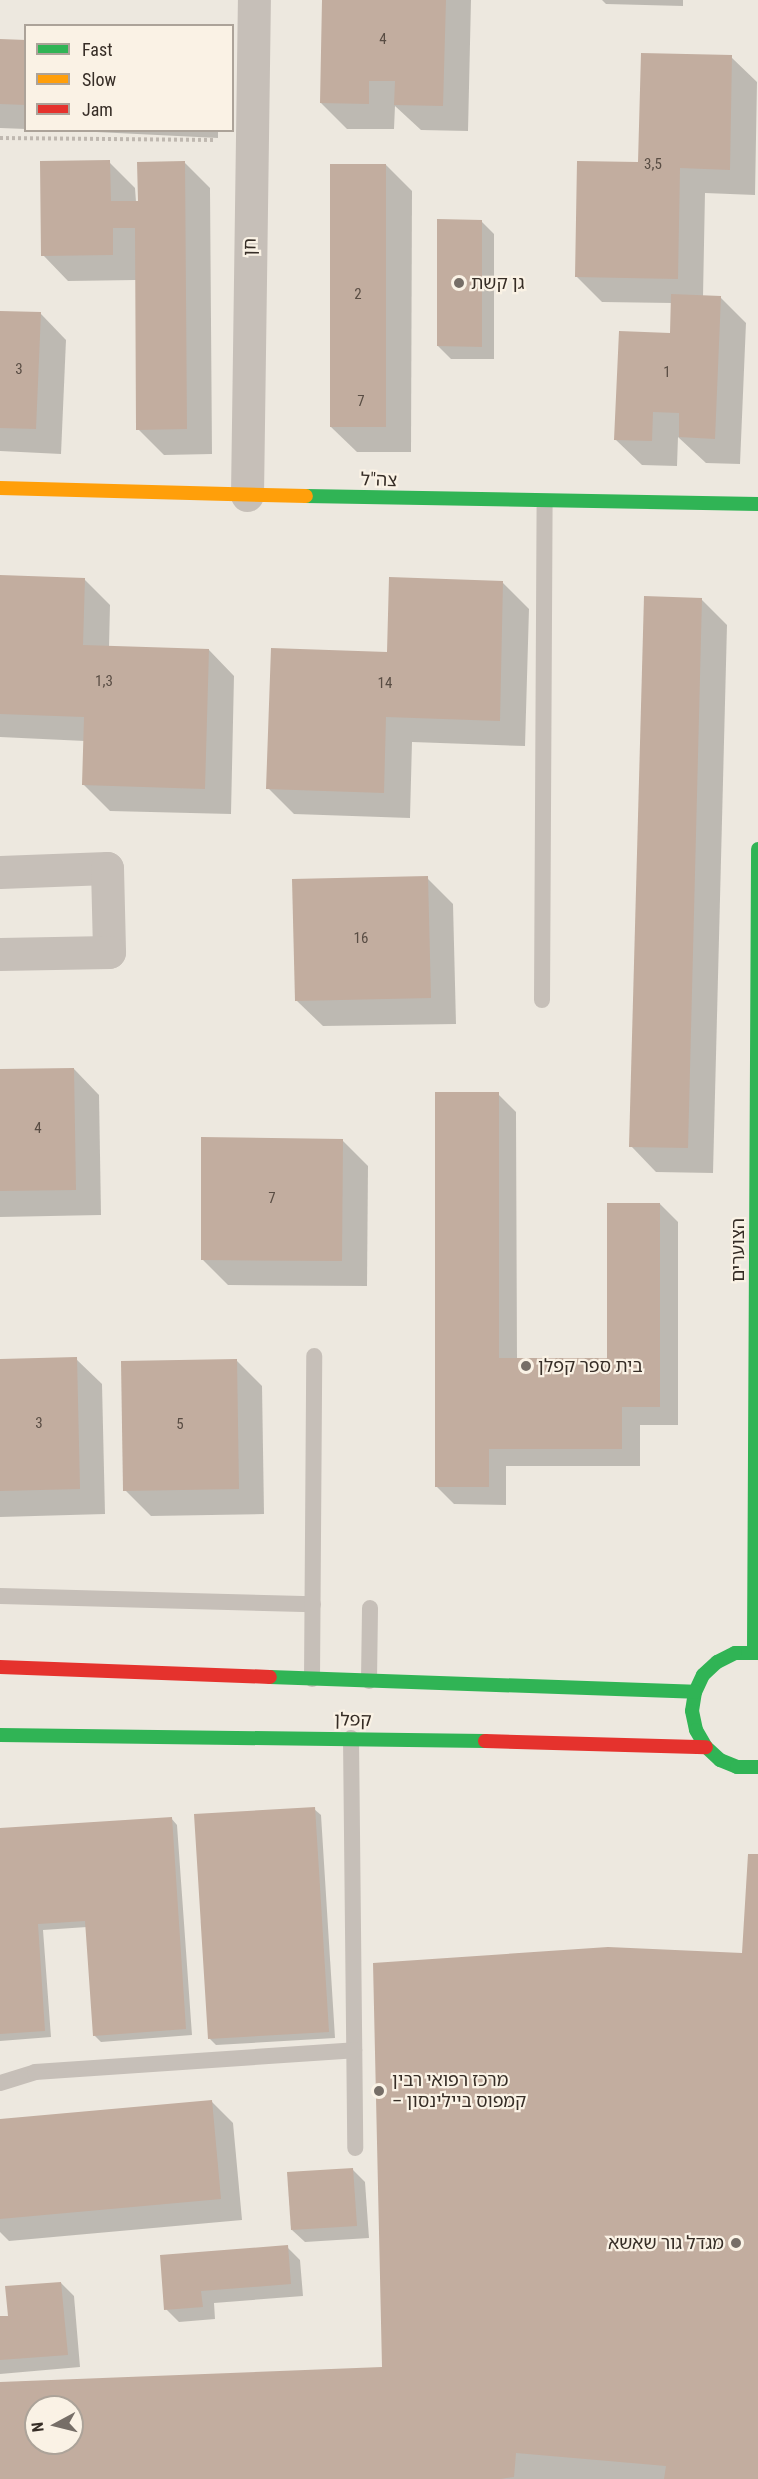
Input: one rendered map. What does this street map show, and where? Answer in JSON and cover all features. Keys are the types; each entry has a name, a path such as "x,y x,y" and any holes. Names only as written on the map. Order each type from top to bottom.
{"street":[{"name":"חן","path":"247,495 254,0"},
{"name":"צה\"ל","path":"0,488 545,502 758,504"},
{"name":"הצוערים","path":"756,1652 758,849"},
{"path":"0,872 107,868 109,952 0,954"},
{"path":"756,1652 735,1653 717,1662 704,1675 695,1692 692,1711 696,1730 706,1747 720,1760 737,1767 758,1767"},
{"path":"0,1667 695,1692"},
{"name":"קפלן","path":"0,1735 351,1738 706,1747"}],"lane":[{"path":"542,1000 545,502"},
{"path":"312,1679 314,1356"},
{"path":"0,1596 313,1604"},
{"path":"369,1681 370,1608"},
{"path":"351,1738 355,2148"},
{"path":"0,2083 35,2072 354,2050"}],"path":[{"path":"0,138 252,141"}],"building":[{"path":"322,0 446,0 443,106 394,105 395,81 369,81 369,104 320,103"},
{"path":"0,39 24,40 24,105 0,104"},
{"path":"641,53 732,55 730,170 680,168 678,279 575,277 577,161 638,162"},
{"path":"110,160 111,201 138,201 137,162 185,161 187,429 136,430 135,228 113,228 113,255 41,256 40,161"},
{"path":"330,164 386,164 386,427 330,427"},
{"name":"גן קשת","path":"437,219 482,220 482,347 437,346"},
{"path":"671,294 721,296 715,439 679,437 679,413 653,412 652,441 614,440 619,331 670,333"},
{"path":"0,311 41,312 36,429 0,428"},
{"path":"0,575 85,578 83,645 209,649 205,789 82,785 84,717 0,714"},
{"path":"389,577 503,581 500,721 386,717 384,793 266,789 271,648 387,652"},
{"path":"644,596 702,598 688,1148 629,1147"},
{"path":"428,876 431,998 295,1001 292,879"},
{"path":"74,1068 76,1190 0,1191 0,1069"},
{"path":"435,1092 499,1092 499,1358 607,1358 607,1203 660,1203 660,1407 622,1407 622,1449 489,1449 489,1487 435,1487"},
{"path":"201,1137 343,1139 342,1261 201,1260"},
{"path":"77,1357 80,1489 0,1491 0,1359"},
{"path":"237,1359 239,1489 123,1491 121,1361"},
{"path":"315,1807 329,2032 208,2039 194,1814"},
{"path":"172,1817 186,2029 93,2036 85,1921 38,1924 45,2031 0,2034 0,1828"},
{"path":"748,1854 758,1854 758,2479 664,2479 666,2466 516,2453 514,2477 500,2479 0,2479 0,2382 382,2367 373,1963 608,1947 742,1953"},
{"path":"212,2100 221,2199 0,2219 0,2119"},
{"path":"353,2168 357,2226 291,2230 287,2172"},
{"path":"288,2245 291,2284 201,2291 203,2307 164,2310 160,2255"},
{"path":"61,2282 68,2355 0,2360 0,2316 8,2316 5,2286"}],"traffic: fast":[{"path":"306,496 758,504"},
{"path":"754,1652 758,849"},
{"path":"758,1653 735,1653 717,1662 703,1675 695,1692 692,1711 696,1730 706,1747 720,1760 737,1767 758,1767"},
{"path":"270,1677 695,1692"},
{"path":"0,1735 485,1741"}],"traffic: slow":[{"path":"0,488 306,496"}],"traffic: jam":[{"path":"0,1667 270,1677"},
{"path":"485,1741 706,1747"}],"place":[{"name":"גן קשת","path":"459,283"},
{"name":"בית ספר קפלן","path":"526,1366"},
{"name":"מרכז רפואי רבין – קמפוס ביילינסון","path":"379,2091"},
{"name":"מגדל גור שאשא","path":"736,2243"}]}
